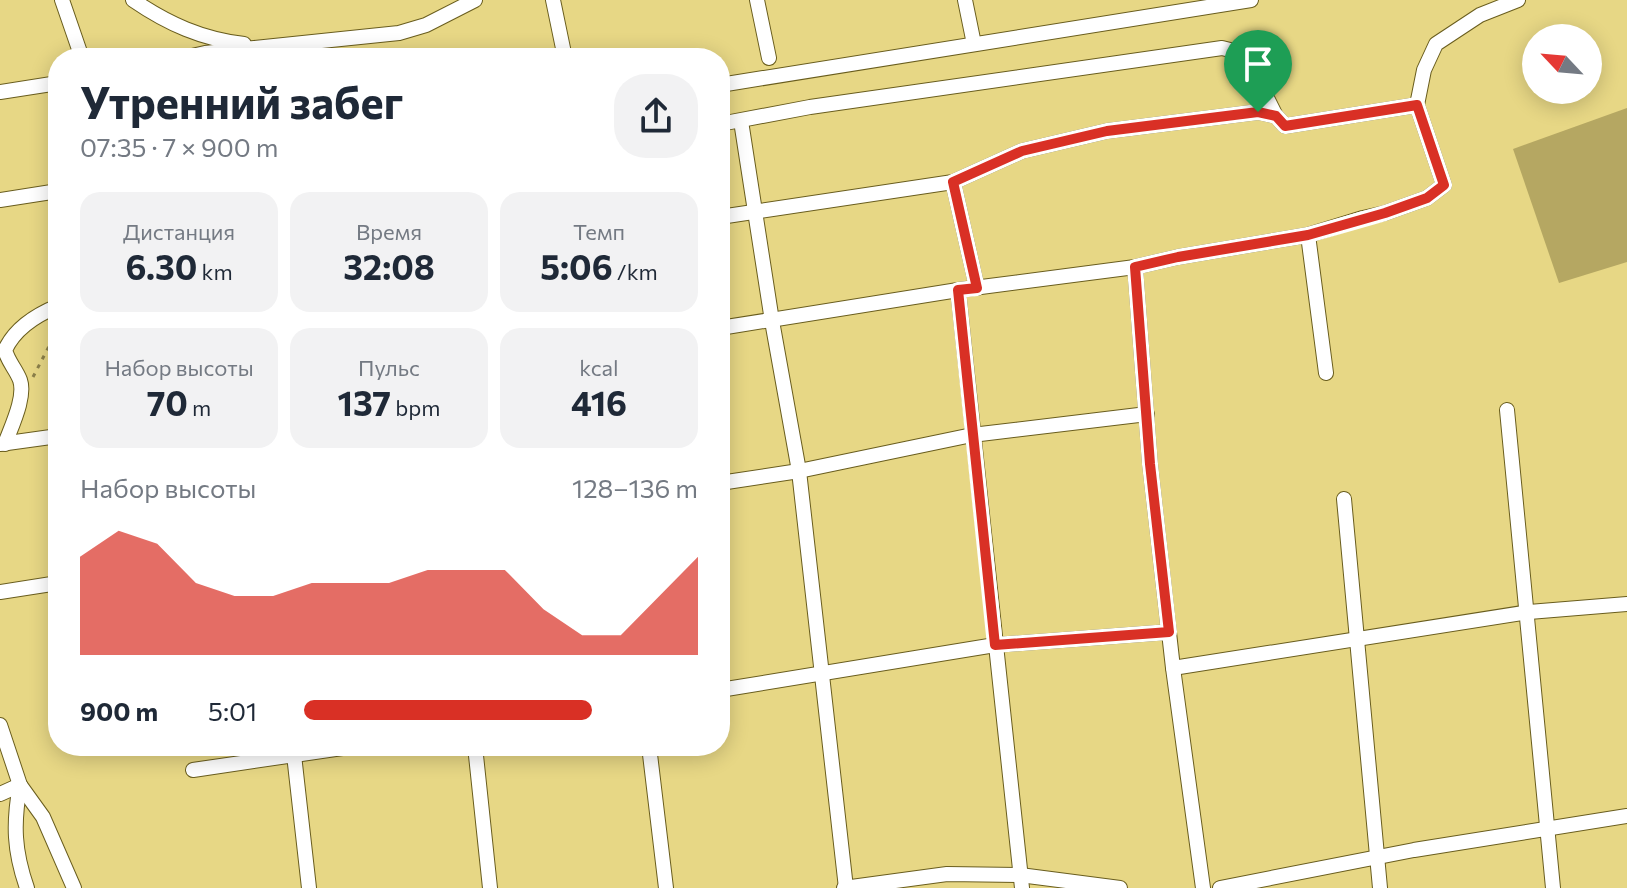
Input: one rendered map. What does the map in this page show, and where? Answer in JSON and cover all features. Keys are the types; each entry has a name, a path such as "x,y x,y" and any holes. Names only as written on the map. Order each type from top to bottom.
{"street":[{"path":"62,0 79,48"},
{"path":"133,0 184,30 221,41 272,47"},
{"path":"261,48 399,33 426,25 475,0"},
{"path":"553,0 563,48"},
{"path":"757,0 769,58"},
{"path":"965,0 974,44"},
{"path":"730,83 1251,0"},
{"path":"730,327 958,290 1135,267 1308,235 1427,198 1444,185 1417,105 1424,70 1436,44 1480,15 1518,0"},
{"path":"730,123 810,107 1222,48 1238,52 1250,64 1276,116 1285,126 1417,105"},
{"path":"0,92 48,85"},
{"path":"730,216 953,182 1022,151 1107,131 1258,112 1276,116"},
{"path":"741,121 799,471 846,888 947,874 1120,888"},
{"path":"953,182 977,288"},
{"path":"0,200 48,193"},
{"path":"1308,235 1326,373"},
{"path":"1135,267 1169,632 1203,888"},
{"path":"958,290 1021,882"},
{"path":"48,312 21,328 10,339 5,350 9,364 21,381 20,397 3,444 48,437"},
{"path":"1507,410 1529,612 1553,888"},
{"path":"730,481 799,471 972,435 1147,414"},
{"path":"1344,499 1380,888"},
{"path":"0,592 48,585"},
{"path":"1173,668 1529,612 1627,604"},
{"path":"730,688 995,645 1169,632"},
{"path":"0,725 20,785 43,817 74,888"},
{"path":"193,770 264,756"},
{"path":"295,756 309,888"},
{"path":"476,756 490,888"},
{"path":"650,756 666,888"},
{"path":"0,794 20,785"},
{"path":"20,785 14,819 18,861 27,888"},
{"path":"1220,888 1377,856 1627,816"}],"path":[{"path":"20,397 48,347"}],"shaded area":[{"path":"1627,108 1627,262 1559,283 1513,149"}],"route":[{"path":"1417,105 1444,185 1427,198 1308,235 1135,267 1150,464 1169,632 995,645 958,290 977,288 953,182 1022,151 1107,131 1258,112 1276,116 1285,126 1417,105"}]}
